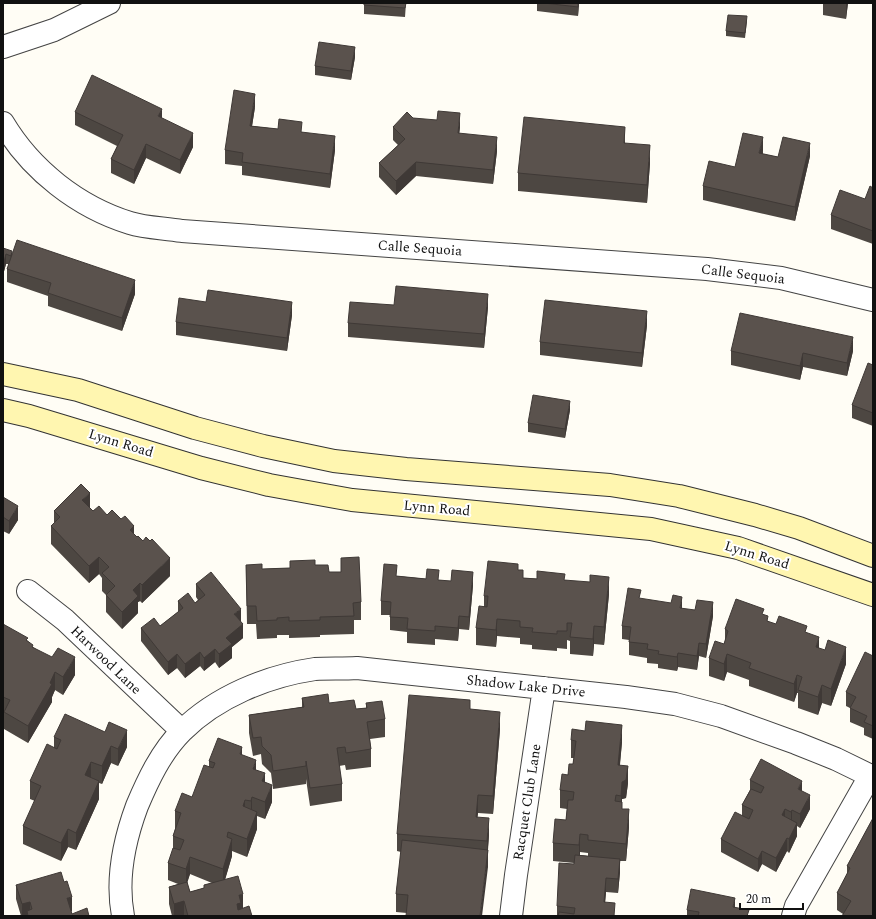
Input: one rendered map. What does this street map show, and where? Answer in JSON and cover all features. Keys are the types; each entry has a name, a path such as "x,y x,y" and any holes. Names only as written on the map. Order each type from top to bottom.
{"main road":[{"path":"3,374 78,390 195,428 263,446 334,461 406,469 610,485 679,496 755,515 799,528 873,556"},
{"name":"Lynn Road","path":"3,410 30,416 201,468 269,485 352,500 650,529 738,548 873,595"}],"street":[{"path":"3,47 54,30 109,3"},
{"name":"Calle Sequoia","path":"3,124 13,141 37,168 67,192 97,210 131,223 182,231 707,269 781,278 873,300"},
{"name":"Harwood Lane","path":"28,591 65,620 182,731"},
{"name":"Shadow Lake Drive","path":"122,916 120,885 128,829 145,787 159,760 182,731 203,714 234,694 274,679 315,669 357,668 661,702 720,716 803,745 872,777"},
{"name":"Racquet Club Lane","path":"511,916 544,688"},
{"path":"793,916 796,906 872,777"}],"building":[{"path":"364,3 406,3 405,8 364,5"},
{"path":"544,3 578,3 578,7"},
{"path":"728,15 747,16 745,33 726,31"},
{"path":"319,42 355,47 351,71 315,66"},
{"path":"92,75 162,109 158,116 193,133 180,160 146,144 134,170 111,159 123,135 75,112"},
{"path":"234,90 255,94 250,126 278,129 279,119 302,122 301,132 335,136 330,174 242,162 243,153 225,150"},
{"path":"438,111 460,113 458,133 497,137 493,170 416,162 396,181 379,163 405,139 393,127 407,112 413,118 437,120"},
{"path":"524,117 625,127 624,143 650,145 647,185 518,173"},
{"path":"743,133 763,137 759,153 778,157 783,137 810,143 795,207 703,186 709,161 735,167"},
{"path":"870,186 873,188 873,231 831,215 840,190 865,199"},
{"path":"17,240 135,280 122,318 48,293 51,283 7,269"},
{"path":"3,248 12,251 11,256 6,254 3,266"},
{"path":"396,286 488,294 484,334 348,323 350,302 394,305"},
{"path":"208,290 292,302 287,338 176,322 179,298 206,302"},
{"path":"545,300 647,311 642,353 540,342"},
{"path":"740,313 853,337 847,363 803,353 800,366 731,351"},
{"path":"868,363 873,365 873,413 852,405"},
{"path":"533,395 570,401 565,429 528,423"},
{"path":"81,484 90,493 82,500 93,511 99,506 107,515 112,510 121,519 125,516 134,526 130,530 137,537 138,536 143,541 146,537 150,541 152,539 170,558 142,585 140,583 133,590 138,596 122,612 106,595 115,586 102,573 109,567 99,557 89,566 51,526 60,517 54,511"},
{"path":"3,497 18,506 9,521 3,517"},
{"path":"359,557 361,602 353,603 354,616 320,617 320,620 289,621 289,617 277,618 277,620 257,621 256,606 247,606 246,565 262,564 262,569 290,568 290,561 315,560 315,565 328,565 329,572 341,572 341,558"},
{"path":"488,561 518,564 518,570 523,570 523,578 537,579 537,571 565,574 564,580 590,582 590,575 609,577 604,627 594,626 593,639 570,637 572,623 567,623 567,631 557,631 557,634 532,632 533,628 520,627 520,621 497,619 496,630 476,628 479,606 487,607 488,596 484,596"},
{"path":"384,564 397,565 396,576 426,579 427,569 439,570 438,580 451,581 452,570 473,572 469,617 459,616 458,628 435,626 435,631 407,629 408,618 390,617 391,602 381,601"},
{"path":"211,572 241,609 234,614 243,624 226,638 232,644 219,654 215,649 204,658 200,652 185,664 177,654 168,662 141,628 154,618 160,626 183,608 178,601 188,593 195,603 205,595 196,584"},
{"path":"628,588 641,590 639,598 671,603 673,595 682,597 680,608 695,610 697,600 713,602 706,644 699,643 697,656 678,653 677,657 658,654 659,651 647,649 648,644 629,642 631,627 622,626"},
{"path":"736,599 764,609 762,614 768,616 767,621 776,624 779,616 807,626 805,632 819,637 816,647 825,650 828,640 846,647 831,689 822,685 818,697 798,690 802,677 797,675 794,684 749,668 751,663 727,654 724,664 709,658 715,641 724,644 728,631 725,629"},
{"path":"3,624 28,638 26,640 33,645 32,647 52,657 58,648 75,657 63,677 55,672 50,683 52,684 28,726 4,712 10,700 3,697"},
{"path":"865,652 873,656 873,726 864,722 867,716 850,708 856,697 846,692"},
{"path":"328,694 329,703 354,700 356,709 367,708 366,703 382,701 385,719 367,722 371,749 346,753 345,747 337,748 342,784 310,788 306,761 306,766 273,771 271,755 262,746 261,737 253,738 249,715 304,707 302,698"},
{"path":"409,695 470,700 470,709 500,712 493,796 478,795 476,817 489,818 487,841 397,834"},
{"path":"65,714 105,732 109,722 127,730 118,749 111,746 102,766 91,762 85,775 99,781 76,833 68,829 61,843 23,826 41,786 30,781 47,744 57,749 61,740 54,737"},
{"path":"586,721 622,725 618,765 628,766 626,780 622,782 621,796 616,795 615,801 622,802 622,809 629,809 626,844 588,840 588,835 580,834 579,845 553,843 555,819 566,820 568,800 573,800 574,792 560,790 562,774 568,775 569,764 573,764 576,741 571,740 572,729 585,731"},
{"path":"218,738 242,747 240,754 256,760 253,769 265,773 262,781 272,785 265,802 252,797 251,801 245,800 243,806 257,812 247,839 228,832 227,837 232,839 223,869 190,857 186,869 168,863 173,848 180,850 184,840 173,836 181,813 175,811 182,793 192,797 204,765 213,768 215,763 209,761"},
{"path":"761,759 802,781 798,789 810,795 800,814 792,810 791,812 785,809 782,815 797,823 789,839 787,838 776,858 762,851 758,859 721,839 735,812 749,819 753,810 742,805 751,789 761,793 764,787 750,780"},
{"path":"873,818 873,916 842,916 851,901 837,893 850,868 847,866"},
{"path":"402,840 488,850 480,916 406,916 408,895 396,894"},
{"path":"575,855 620,859 618,879 606,878 604,902 615,903 614,916 558,916 559,912 574,914 575,908 557,906 559,863 574,864"},
{"path":"61,872 64,882 67,881 72,897 67,898 72,914 87,908 89,916 28,916 27,911 32,909 30,902 22,904 16,885"},
{"path":"238,876 243,894 239,895 241,903 237,904 238,910 249,906 252,916 188,916 184,901 174,904 169,887 187,882 190,892 204,888 204,885"},
{"path":"691,889 735,898 733,907 749,910 747,916 698,916 699,912 687,910"}]}
